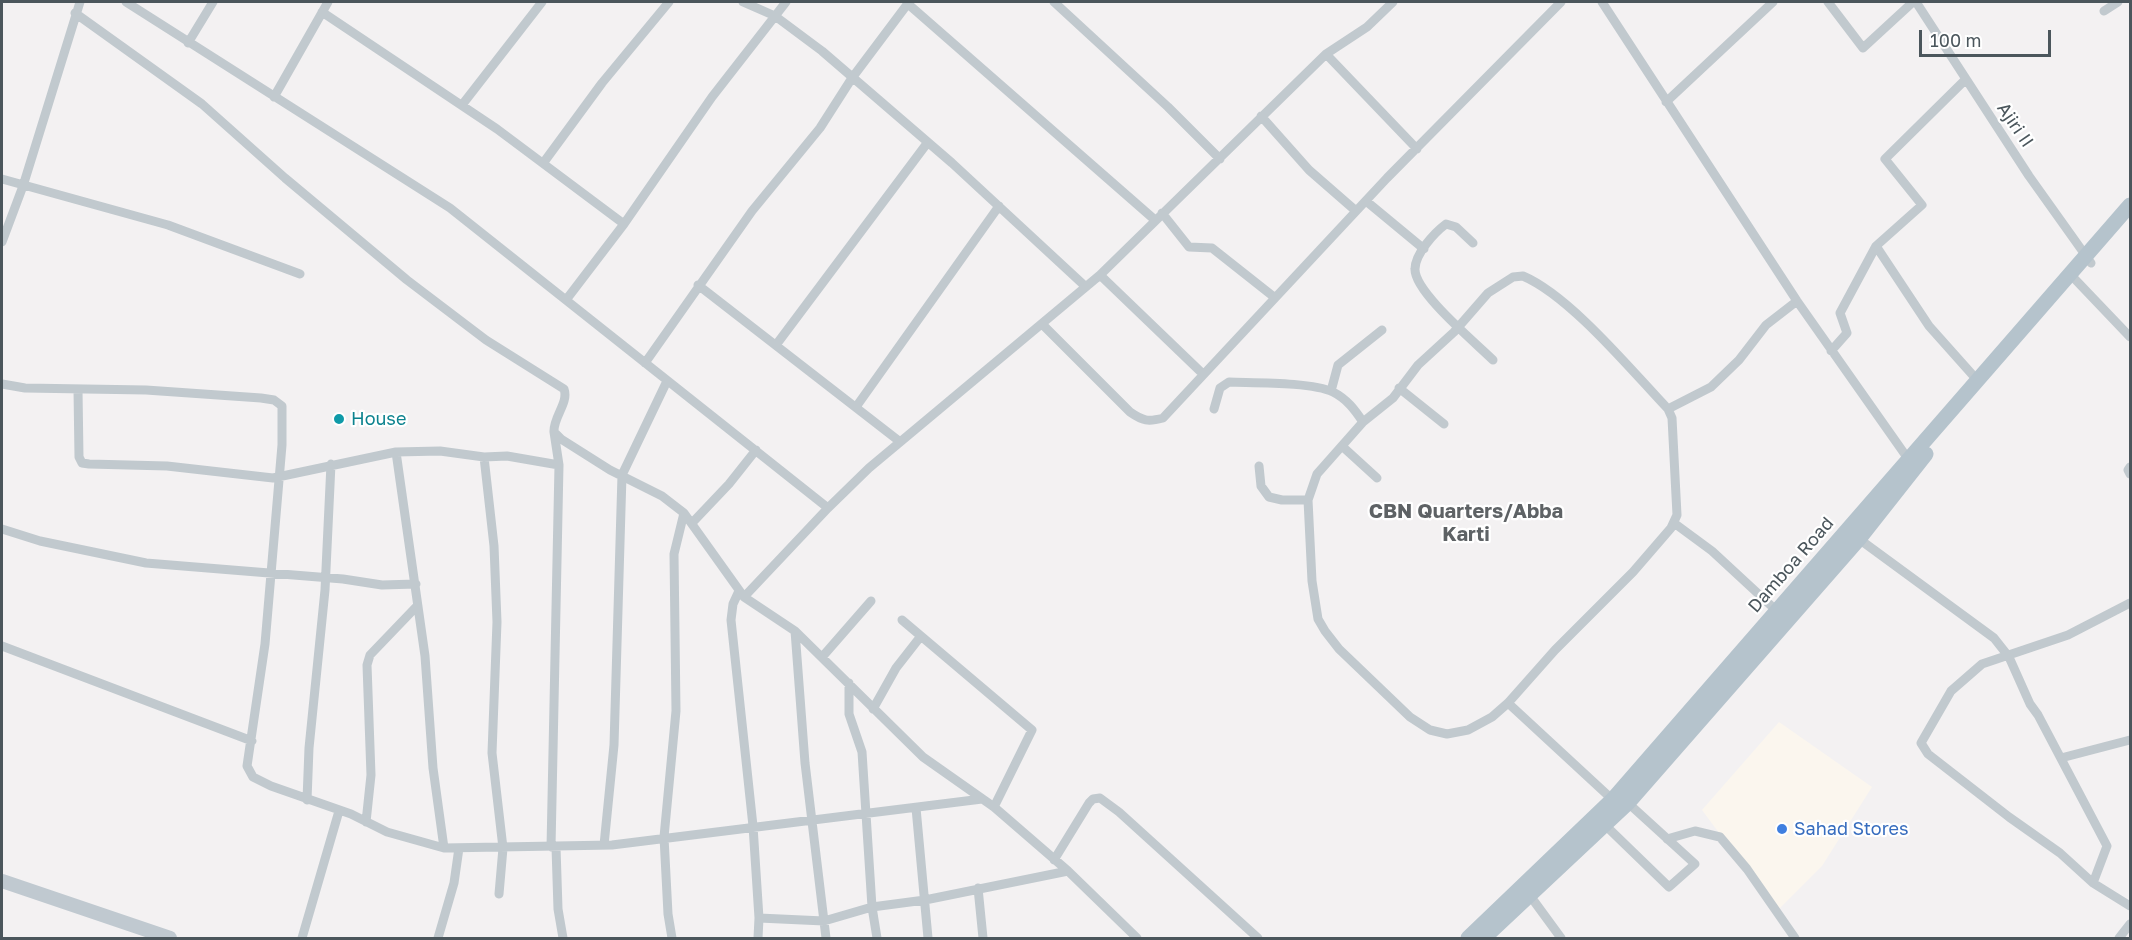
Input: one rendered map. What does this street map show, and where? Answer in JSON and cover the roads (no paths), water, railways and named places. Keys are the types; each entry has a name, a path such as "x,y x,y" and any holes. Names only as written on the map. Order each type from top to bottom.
{"main road":[{"name":"Damboa Road","path":"1484,939 1605,825 2073,276 2130,205"},
{"name":"Damboa Road","path":"2088,258 2130,220"},
{"name":"Damboa Road","path":"1783,616 1859,539 1912,463 1978,381 2073,276"},
{"name":"Damboa Road","path":"1467,939 1622,804"}],"street":[{"path":"2,242 23,186 80,2"},
{"path":"126,2 450,208 828,508"},
{"path":"188,43 213,2"},
{"path":"274,97 328,2"},
{"path":"462,105 542,2"},
{"path":"544,162 602,83 669,2"},
{"path":"743,2 776,16 852,78 928,142 1086,287"},
{"path":"566,300 624,224 712,97 786,2"},
{"path":"645,363 698,285 752,211 820,128 852,78 908,2 1155,220"},
{"path":"1054,2 1168,106 1220,159"},
{"path":"758,939 759,918 753,826 731,620 733,604 828,508 899,441 1100,276 1326,54 1367,27 1393,2"},
{"path":"1043,325 1141,420 1149,422 1163,418 1356,211 1561,2"},
{"path":"1602,2 1797,301 1912,463"},
{"path":"1666,102 1773,2"},
{"name":"Ajiri II","path":"1828,2 1863,48 1914,2 2088,258"},
{"path":"2104,11 2118,2"},
{"path":"322,12 544,162 624,224"},
{"path":"75,13 202,104 285,178 407,280 486,340 564,389 565,398 554,424 559,465 553,847 563,939"},
{"path":"1326,54 1417,149"},
{"path":"1831,351 1847,333 1840,313 1876,246 1922,205 1886,159 1909,133 1965,80"},
{"path":"1261,117 1309,170 1356,211"},
{"path":"776,345 928,142"},
{"path":"2,179 168,225 300,274"},
{"path":"1366,201 1424,249"},
{"path":"856,407 999,207"},
{"path":"1162,213 1189,247 1212,248 1274,297"},
{"path":"1473,243 1456,226 1446,224 1438,230 1416,260 1414,271 1420,284 1493,360"},
{"path":"1876,246 1929,326 1978,381"},
{"path":"1100,276 1203,374"},
{"path":"1523,276 1540,283 1571,309 1668,409 1672,418 1676,504 1674,524 1633,572 1555,650 1508,703 1492,717 1468,730 1447,734 1430,730 1410,717 1339,649 1325,632 1315,604 1308,500 1317,474 1363,422 1392,398 1399,388 1418,365 1459,326 1488,293 1513,277 1523,276"},
{"path":"2073,276 2130,337"},
{"path":"698,285 899,441"},
{"path":"1668,409 1711,387 1739,360 1766,325 1797,301"},
{"path":"1331,391 1338,365 1382,330"},
{"path":"604,845 614,745 622,475 667,381"},
{"path":"1214,409 1220,388 1229,382 1331,391 1353,407 1363,422"},
{"path":"2,387 147,390 274,400 282,406 272,575 247,766 253,777 307,800 351,814 387,832 444,848 503,848 604,845 982,799"},
{"path":"1399,388 1444,424"},
{"path":"78,390 78,447 82,463 167,466 279,477 331,464 396,452 440,451 483,457 507,456 559,465"},
{"path":"554,432 622,475 662,496 684,513 742,594 795,631 823,656 923,757 994,807 1068,871 1137,939"},
{"path":"1343,447 1377,478"},
{"path":"692,523 729,484 756,450"},
{"path":"396,452 425,656 433,768 444,848"},
{"path":"483,457 494,546 497,622 492,753 503,848 499,894"},
{"path":"307,800 309,748 325,579 331,464"},
{"path":"1259,466 1261,486 1269,497 1308,500"},
{"path":"2130,467 2128,470 2130,474"},
{"path":"672,939 668,914 664,837 676,711 674,554 684,513"},
{"path":"1674,524 1712,550 1783,616"},
{"path":"2,529 40,541 127,561 382,585 416,584"},
{"path":"1859,539 1994,638 2009,657 2030,704 2107,846 2093,883"},
{"path":"823,656 871,601"},
{"path":"2130,603 2068,635 2009,657 1982,664 1955,687 1921,743 1944,766 2060,853 2093,883 2130,906"},
{"path":"366,822 371,775 367,665 370,655 417,606"},
{"path":"902,620 1032,730 994,807"},
{"path":"795,631 812,818 826,939"},
{"path":"873,709 896,668 921,636"},
{"path":"2,646 252,741"},
{"path":"849,683 849,714 862,752 872,907 877,939"},
{"path":"1508,703 1622,804 1695,864 1669,887 1605,825"},
{"path":"2061,758 2130,740"},
{"path":"1054,860 1089,803 1093,799 1100,798 1119,812 1258,939"},
{"path":"916,808 928,939"},
{"path":"302,939 339,811"},
{"path":"1667,839 1695,831 1720,837 1747,869 1796,939"},
{"path":"438,939 454,884 459,848"},
{"path":"759,918 824,921 872,907 925,900 1068,871"},
{"path":"2,881 138,933 170,939"},
{"path":"978,888 983,939"},
{"path":"1531,897 1561,939"},
{"path":"2120,939 2130,924"}],"place":[{"name":"House","path":"339,419"},
{"name":"Sahad Stores","path":"1782,829"}],"district":[{"name":"CBN Quarters/Abba Karti","path":"1466,524"}]}
